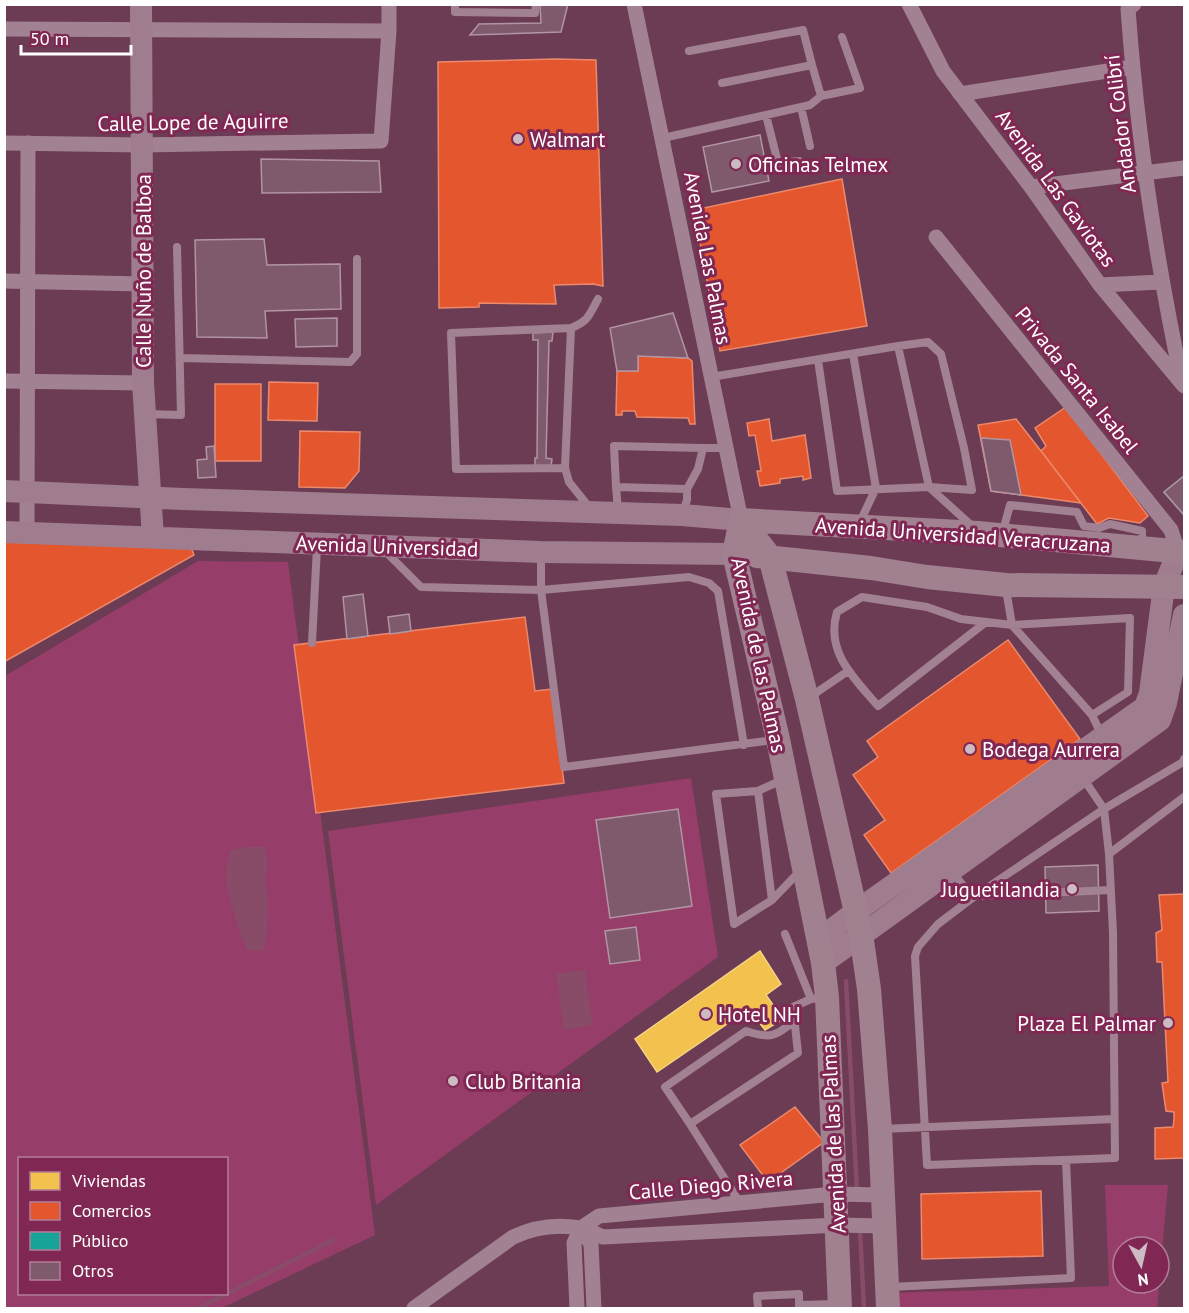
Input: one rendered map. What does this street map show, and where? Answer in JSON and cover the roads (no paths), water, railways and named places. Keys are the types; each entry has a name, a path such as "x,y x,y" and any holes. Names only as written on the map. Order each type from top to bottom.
{"main road":[{"name":"Calle Nuño de Balboa","path":"141,4 143,383 153,537"},
{"name":"Avenida Universidad","path":"16,491 150,496 193,500 594,512 741,520"},
{"name":"Avenida Universidad Veracruzana","path":"741,520 990,534 1142,549 1182,559"},
{"name":"Avenida de las Palmas","path":"741,520 734,554 778,740 821,951 819,998 838,1225 840,1306"},
{"name":"Avenida de las Palmas","path":"741,520 770,557 807,699 858,923 869,988 880,1129 888,1298"},
{"name":"Avenida Universidad","path":"16,533 540,552 734,554 770,557"},
{"name":"Avenida Universidad Veracruzana","path":"770,557 1006,585 1174,587"},
{"path":"1108,746 1148,702 1182,559"},
{"path":"821,951 1108,746 1160,720 1163,716 1185,615"},
{"path":"858,923 952,871 982,836"}],"street":[{"path":"4,29 389,31 389,4"},
{"name":"Avenida Las Gaviotas","path":"909,4 943,71 1031,187 1100,285 1183,385"},
{"name":"Andador Colibrí","path":"1134,4 1128,9 1132,67 1161,282 1183,385"},
{"name":"Avenida Las Palmas","path":"637,5 741,520"},
{"name":"Calle Lope de Aguirre","path":"4,144 142,145 381,141 389,31"},
{"path":"960,94 1132,67"},
{"path":"16,533 16,491 28,381 28,143"},
{"path":"1031,187 1185,168"},
{"name":"Privada Santa Isabel","path":"936,237 1171,530 1182,559"},
{"path":"4,281 143,284"},
{"path":"1100,285 1161,282"},
{"path":"4,381 143,383"},
{"name":"Calle Diego Rivera","path":"581,1228 599,1216 835,1194 884,1195"},
{"name":"Calle Diego Rivera","path":"419,1307 513,1236 530,1229 581,1228 603,1237 838,1225 885,1226"},
{"path":"577,1308 574,1243 581,1228"},
{"path":"581,1228 591,1244 594,1308"}],"lane":[{"path":"455,4 455,12 535,13 536,4"},
{"path":"689,51 803,30 821,96"},
{"path":"663,138 810,105 821,96 860,88 842,37"},
{"path":"722,83 812,65"},
{"path":"801,107 810,146"},
{"path":"766,115 778,163 799,161"},
{"path":"145,414 181,415 177,247"},
{"path":"180,358 350,363 357,354 357,259"},
{"path":"565,468 456,469 450,333 571,328 584,323 598,299"},
{"path":"571,328 565,468 569,482 594,512"},
{"path":"711,377 928,342 941,354 972,490 930,487 837,491 818,360"},
{"path":"898,346 930,487 990,534"},
{"path":"853,354 876,488 858,526"},
{"path":"619,513 614,446 725,448"},
{"path":"682,516 687,500 687,489 698,469 703,448"},
{"path":"616,487 687,489"},
{"path":"312,643 316,543"},
{"path":"379,545 421,587 541,590 689,577 709,583 718,591 722,608 744,745"},
{"path":"540,552 541,590 564,767 778,740"},
{"path":"1006,585 1012,626 1092,715 1108,746"},
{"path":"986,622 878,706 848,671 837,649 833,626 837,612 862,597 927,607 961,619 986,622 1012,626 1130,618 1128,692 1092,715"},
{"path":"807,699 848,671"},
{"path":"1076,768 1104,809 1109,854 1113,932 1115,1158 927,1165 915,956 918,947 938,924 975,896 1104,809 1184,761"},
{"path":"785,778 758,791 716,794 734,924 771,900 805,866"},
{"path":"758,791 771,900"},
{"path":"1109,854 1185,797"},
{"path":"952,871 970,894 975,896 1111,890"},
{"path":"690,1124 798,1053 793,1006 819,998 785,934"},
{"path":"740,1203 665,1087 746,1030 769,1036 777,1034 795,1020"},
{"path":"880,1129 1114,1119"},
{"path":"888,1298 1071,1278 1065,1160"},
{"path":"758,1308 757,1296 799,1294 799,1306 840,1306"}],"waterway":[{"path":"846,981 857,1191"},
{"path":"860,1230 864,1308"},
{"path":"228,1293 333,1240"},
{"path":"199,1308 225,1295"}],"place":[{"name":"Walmart","path":"518,139"},
{"name":"Oficinas Telmex","path":"736,164"},
{"name":"Bodega Aurrera","path":"970,749"},
{"name":"Juguetilandia","path":"1072,889"},
{"name":"Hotel NH","path":"706,1014"},
{"name":"Plaza El Palmar","path":"1168,1023"},
{"name":"Club Britania","path":"453,1081"}]}
